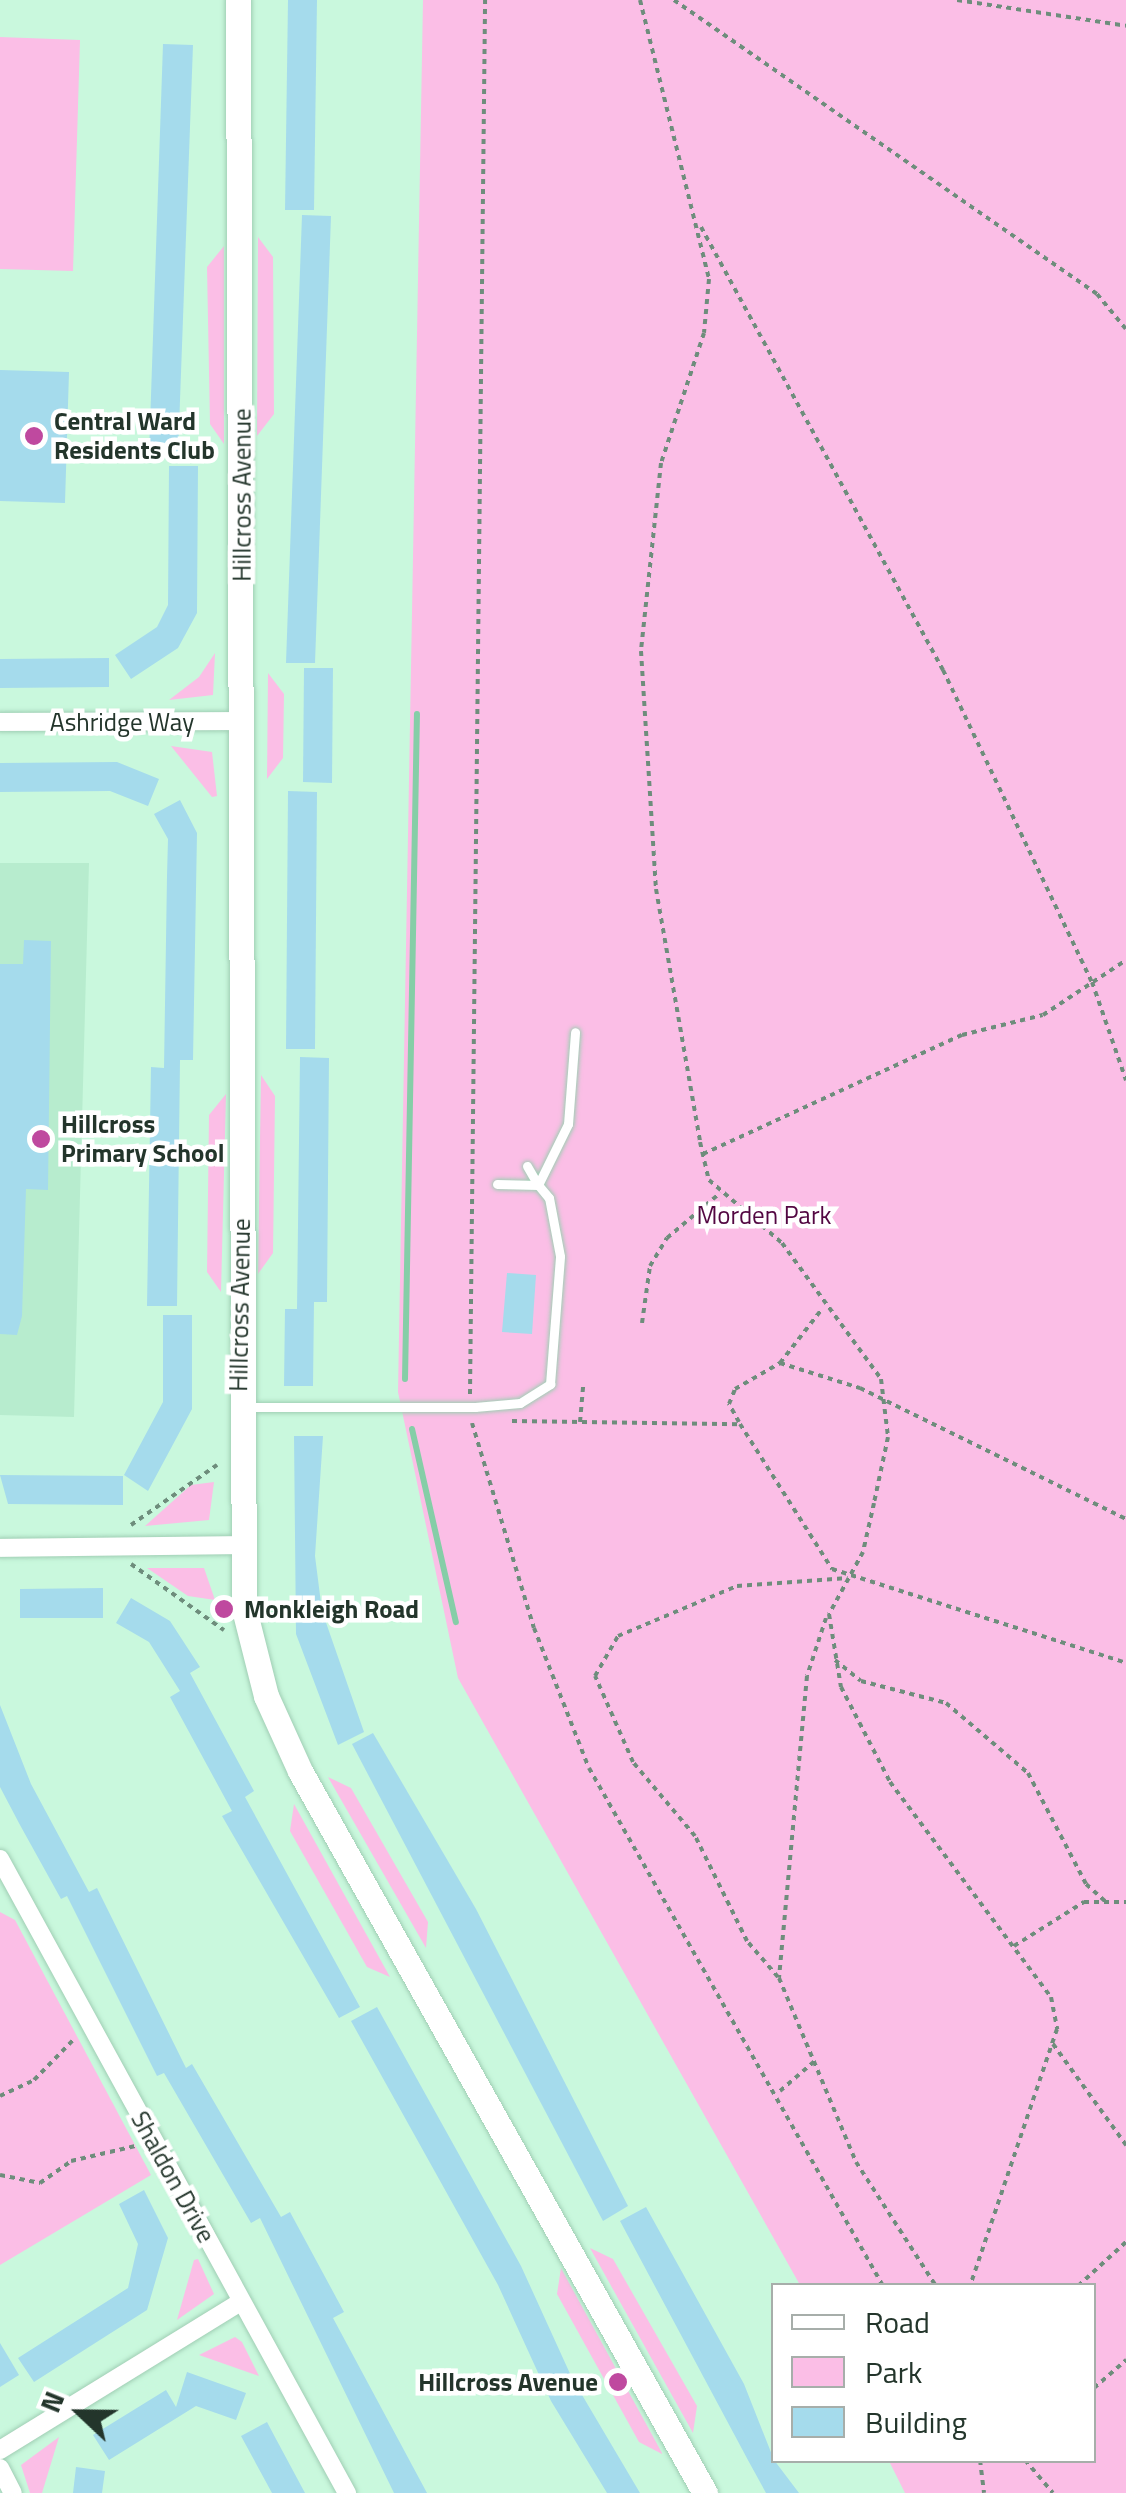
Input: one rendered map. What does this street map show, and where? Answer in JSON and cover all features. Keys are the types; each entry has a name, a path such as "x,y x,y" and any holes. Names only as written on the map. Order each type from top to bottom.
{"street":[{"name":"Hillcross Avenue","path":"238,0 244,721 238,1545 252,1652 300,1771 704,2493"},
{"name":"Ashridge Way","path":"0,722 244,721"},
{"path":"0,1548 238,1545"},
{"name":"Shaldon Drive","path":"0,1860 7,1888 89,2023 347,2493"},
{"path":"0,2450 241,2302"},
{"path":"0,2468 13,2493"}],"lane":[{"path":"538,1186 568,1124 575,1032"},
{"path":"239,1406 470,1407 520,1403 550,1384 560,1256 549,1198 527,1166"},
{"path":"496,1184 538,1186"}],"path":[{"path":"470,1407 485,0"},
{"path":"640,0 709,279 704,333 661,463 641,651 656,888 703,1154 720,1193 782,1243 822,1309 853,1340 889,1403 874,1504 807,1676 779,1978"},
{"path":"674,0 1097,294 1126,329"},
{"path":"958,0 1126,26"},
{"path":"697,221 943,670 1092,982 1126,1080"},
{"path":"703,1154 962,1036 1043,1015 1126,960"},
{"path":"642,1324 650,1266 666,1238 720,1193"},
{"path":"822,1309 780,1363 735,1389 728,1404 821,1558 848,1578 1126,1662"},
{"path":"780,1363 889,1403 1126,1520"},
{"path":"580,1422 583,1384"},
{"path":"489,1420 470,1420 534,1628 589,1768 780,2090 882,2283"},
{"path":"507,1420 740,1424"},
{"path":"218,1465 132,1525 126,1547 132,1568 252,1652"},
{"path":"848,1578 737,1586 618,1636 596,1676 633,1762 695,1836 748,1941 779,1978 817,2059 856,2162 934,2283"},
{"path":"829,1614 834,1660 890,1782 1051,1997 1053,2044 971,2283"},
{"path":"834,1660 861,1681 946,1703 1028,1773 1086,1884 1106,1903"},
{"path":"1014,1947 1084,1902 1126,1902"},
{"path":"0,2096 34,2080 89,2023"},
{"path":"1053,2044 1126,2146"},
{"path":"780,2090 817,2059"},
{"path":"0,2175 40,2183 71,2161 154,2143"},
{"path":"1081,2283 1126,2242"},
{"path":"1096,2386 1126,2360"},
{"path":"980,2463 984,2493"},
{"path":"1028,2463 1053,2493"}],"shaded area":[{"name":"Hillcross Primary School","path":"0,863 89,863 74,1417 0,1415"}],"green space":[{"name":"Morden Park","path":"423,0 1126,0 1126,2493 905,2493 890,2463 1096,2463 1096,2283 799,2283 458,1678 398,1392"},
{"path":"0,37 80,40 73,271 0,269"},
{"path":"258,237 273,257 274,414 257,436"},
{"path":"224,246 224,444 210,424 207,267"},
{"path":"215,653 213,695 169,700 199,677"},
{"path":"268,673 284,694 283,758 267,779"},
{"path":"171,746 212,752 217,796 212,797"},
{"path":"261,1075 275,1096 273,1253 258,1274"},
{"path":"226,1094 221,1292 207,1272 209,1115"},
{"path":"214,1482 209,1520 145,1526 191,1485"},
{"path":"147,1568 204,1568 215,1600 188,1596"},
{"path":"328,1777 351,1788 428,1922 426,1948"},
{"path":"294,1804 390,1977 367,1967 290,1831"},
{"path":"0,1912 15,1920 151,2175 0,2265"},
{"path":"590,2248 613,2259 697,2406 693,2433"},
{"path":"198,2259 214,2294 177,2320 194,2260"},
{"path":"561,2268 662,2454 639,2442 557,2294"},
{"path":"235,2337 242,2342 259,2376 199,2355"},
{"path":"59,2437 42,2493 30,2493 21,2465"}],"building":[{"path":"288,0 317,0 314,210 285,210"},
{"path":"163,44 193,45 178,455 149,454"},
{"path":"302,215 331,216 315,663 286,663"},
{"name":"Central Ward Residents Club","path":"0,370 69,372 65,503 0,501"},
{"path":"169,466 198,466 197,613 178,648 131,679 115,655 157,627 168,605"},
{"path":"109,658 109,687 0,688 0,659"},
{"path":"304,668 333,668 332,783 303,782"},
{"path":"117,762 159,779 148,806 110,791 0,792 0,763"},
{"path":"288,791 317,792 315,1049 286,1049"},
{"path":"180,800 197,833 193,1060 180,1060 177,1306 147,1306 151,1067 164,1068 168,839 154,814"},
{"path":"24,940 51,941 48,1190 26,1189 22,1316 17,1335 0,1334 0,964 23,964"},
{"path":"300,1057 329,1058 327,1302 314,1302 313,1386 284,1386 285,1309 297,1309"},
{"path":"507,1273 536,1275 532,1334 502,1332"},
{"path":"163,1315 192,1315 192,1409 148,1491 124,1475 163,1402"},
{"path":"294,1436 323,1436 315,1556 322,1611 364,1732 338,1745 296,1634"},
{"path":"0,1475 123,1476 123,1505 8,1504"},
{"path":"103,1588 103,1618 20,1618 20,1589"},
{"path":"131,1598 170,1621 200,1667 190,1673 254,1791 245,1797 360,2007 339,2018 222,1816 232,1811 170,1697 180,1691 149,1642 116,1623"},
{"path":"0,1705 31,1784 89,1892 97,1888 186,2068 192,2064 281,2217 290,2212 344,2312 333,2318 427,2493 394,2493 260,2218 251,2223 164,2073 157,2076 67,1896 61,1899 20,1825 0,1787"},
{"path":"373,1733 476,1909 628,2206 603,2221 352,1744"},
{"path":"377,2007 521,2266 572,2378 640,2493 607,2493 551,2401 498,2285 351,2021"},
{"path":"144,2190 168,2238 147,2310 34,2382 18,2358 128,2288 138,2244 119,2204"},
{"path":"646,2207 744,2384 771,2452 771,2463 776,2463 799,2493 766,2493 620,2221"},
{"path":"0,2343 19,2375 0,2387"},
{"path":"187,2372 246,2393 236,2420 196,2406 109,2460 93,2435 166,2390 176,2407"},
{"path":"267,2422 305,2493 272,2493 241,2436"},
{"path":"76,2467 105,2471 102,2493 73,2493"}],"waterway":[{"path":"405,1379 417,714"},
{"path":"412,1429 456,1622"}],"place":[{"name":"Central Ward Residents Club","path":"34,436"},
{"name":"Hillcross Primary School","path":"41,1139"},
{"name":"Monkleigh Road","path":"224,1609"},
{"name":"Hillcross Avenue","path":"618,2382"}]}
